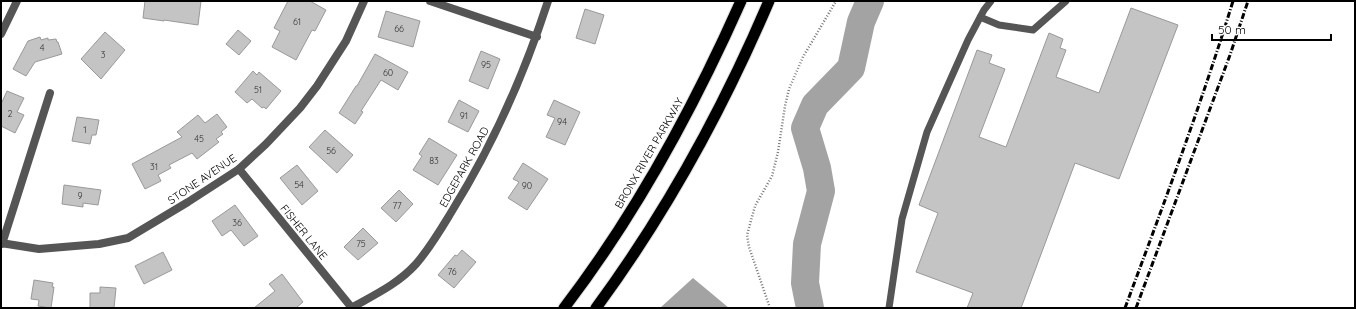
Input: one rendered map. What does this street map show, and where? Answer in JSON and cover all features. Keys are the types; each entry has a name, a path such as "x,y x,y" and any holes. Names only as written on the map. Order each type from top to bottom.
{"highway":[{"name":"BRONX RIVER PARKWAY","path":"564,308 609,244 655,171 697,95 741,1"},
{"path":"596,308 647,234 688,165 732,82 769,1"}],"street":[{"path":"1,34 17,1"},
{"name":"STONE AVENUE","path":"2,243 40,249 99,244 128,238 239,169 271,139 300,108 317,86 346,41 364,1"},
{"path":"430,1 537,37"},
{"name":"EDGEPARK ROAD","path":"351,308 391,285 416,264 439,233 471,180 502,121 537,37 548,1"},
{"path":"2,243 50,93"},
{"name":"FISHER LANE","path":"239,169 351,308"}],"lane":[{"path":"889,308 902,219 927,132 968,40 984,10 991,1"},
{"path":"980,17 999,25 1033,30 1066,1"}],"path":[{"path":"770,308 750,252 747,235 755,206 772,176 778,152 785,106 792,83 803,57 836,1"}],"shaded area":[{"path":"693,278 729,308 660,308"}],"building":[{"path":"145,1 201,1 198,25 143,18"},
{"path":"288,1 310,1 326,10 315,31 312,30 296,60 272,47 280,31 274,28"},
{"path":"1131,8 1178,25 1119,179 1075,163 1021,308 967,308 973,293 916,272 938,213 919,205 977,50 992,55 989,63 1005,69 979,137 1006,147 1049,33 1063,39 1060,48 1066,50 1056,77 1099,93"},
{"path":"585,9 604,15 595,44 576,38"},
{"path":"386,11 420,21 413,47 378,37"},
{"path":"238,30 251,41 239,55 226,44"},
{"path":"105,32 125,50 101,79 81,59"},
{"path":"40,37 41,40 48,38 48,40 56,39 62,54 35,62 26,76 13,69 28,41"},
{"path":"481,51 500,59 488,89 469,81"},
{"path":"375,54 408,72 398,90 381,80 361,111 363,112 355,124 339,113 357,86"},
{"path":"253,71 257,75 259,72 281,91 266,109 264,107 262,108 252,99 247,103 235,92"},
{"path":"7,91 24,98 17,112 24,115 15,133 1,126 1,104"},
{"path":"459,100 479,111 468,132 448,122"},
{"path":"554,100 580,112 565,145 546,137 555,118 547,115"},
{"path":"217,114 227,127 221,132 223,134 216,139 219,142 197,159 192,153 169,165 171,168 158,175 161,181 145,189 132,164 182,137 177,132 198,115 205,123"},
{"path":"77,117 99,120 96,135 92,135 90,144 72,141"},
{"path":"325,130 353,155 337,173 309,147"},
{"path":"429,138 457,155 438,185 413,170 422,156 419,154"},
{"path":"523,163 548,179 527,210 508,198 519,182 513,179"},
{"path":"297,165 318,191 302,205 280,178"},
{"path":"64,185 101,190 98,205 83,203 83,207 62,204"},
{"path":"399,190 413,204 396,222 381,208"},
{"path":"235,205 258,236 244,246 231,230 222,236 212,221"},
{"path":"363,228 378,243 358,260 344,247"},
{"path":"462,250 476,262 454,288 438,275 455,255 457,256"},
{"path":"163,252 172,270 144,284 135,266"},
{"path":"282,274 303,302 296,308 254,308 275,291 269,284"},
{"path":"34,280 53,283 52,287 54,287 51,308 38,306 39,300 31,299"},
{"path":"100,287 116,288 114,308 90,308 90,293 100,293"}],"waterway":[{"path":"810,308 805,283 807,244 821,191 817,168 805,128 815,105 851,68 861,22 870,1"}],"railway":[{"path":"1125,308 1195,117 1233,1"},
{"path":"1136,308 1230,55 1248,1"}]}
